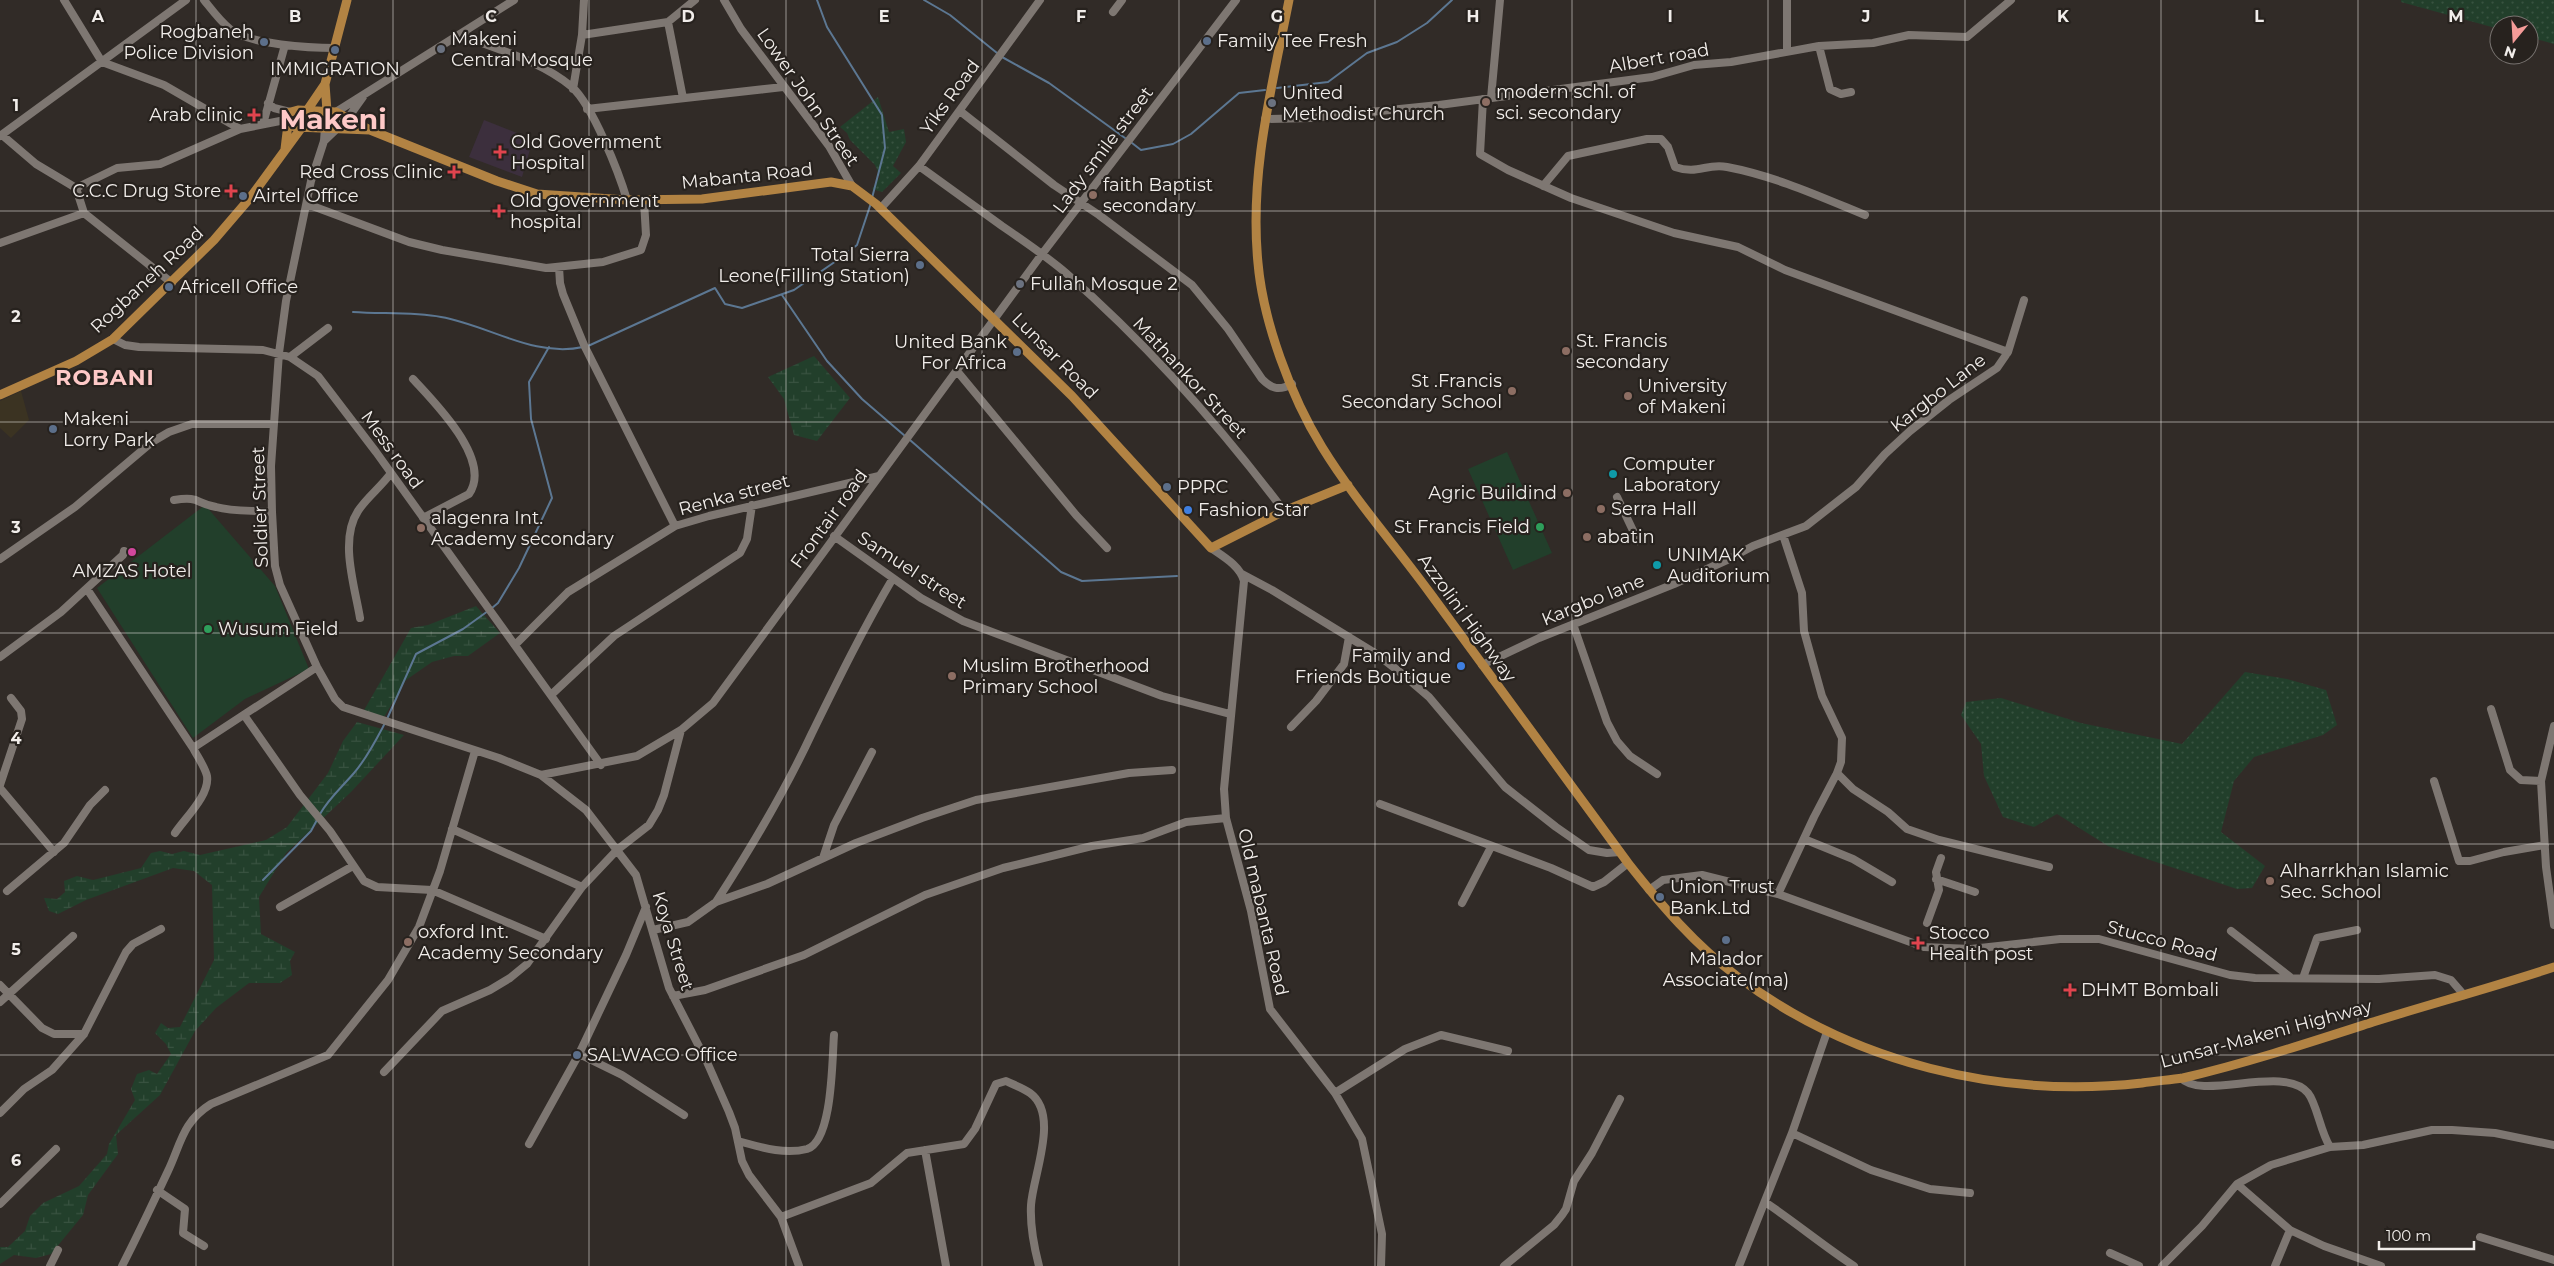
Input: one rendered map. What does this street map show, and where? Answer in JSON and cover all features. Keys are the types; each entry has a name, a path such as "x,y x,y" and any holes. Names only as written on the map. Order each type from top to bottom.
{"main road":[{"path":"308,110 325,84 336,48 347,0"},
{"name":"Azzolini Highway","path":"1289,0 1265,119 1256,198 1258,264 1270,328 1292,384 1321,445 1348,485 1649,890"},
{"path":"325,84 332,112"},
{"path":"288,119 308,110 332,112 370,130"},
{"path":"288,119 302,127 339,127 370,130"},
{"path":"285,149 288,119"},
{"name":"Rogbaneh Road","path":"0,395 76,361 113,339 214,240 250,198 302,127"},
{"name":"Mabanta Road","path":"370,130 497,181 530,192 586,199 644,200 743,195 831,182 852,186 866,196"},
{"name":"Lunsar Road","path":"866,196 995,320 1107,433 1211,548"},
{"path":"1211,548 1284,511 1348,485"},
{"name":"Lunsar-Makeni Highway","path":"1649,890 1694,938 1738,977 1795,1014 1828,1032 1922,1066 2001,1083 2074,1088 2181,1078 2554,967"}],"street":[{"path":"64,0 102,62 164,85 240,129"},
{"path":"172,283 84,213 76,188 36,164 1,135 186,0"},
{"path":"204,0 233,31 285,45 308,48 336,48"},
{"path":"332,112 364,95 514,0"},
{"path":"573,88 582,35 584,0"},
{"name":"Lower John Street","path":"724,0 783,87 829,146 852,186"},
{"name":"Yiks Road","path":"878,206 919,166 1040,0"},
{"path":"1113,12 1122,0"},
{"name":"Lady smile street","path":"995,320 1042,254 1236,0"},
{"path":"1492,98 1500,0"},
{"path":"1787,0 1787,51"},
{"name":"Albert road","path":"1265,119 1311,118 1492,98 1652,77 1694,65 1732,62 1819,46 1873,42 1910,35 1967,37 2011,0"},
{"path":"582,35 668,22 690,1"},
{"path":"668,22 684,98"},
{"path":"461,35 538,65 573,88 587,109 617,168 627,200"},
{"path":"263,124 285,45"},
{"path":"1819,46 1830,89 1841,94 1850,92"},
{"path":"587,109 783,87"},
{"path":"324,141 348,118 364,95"},
{"path":"1483,99 1480,154 1508,170 1571,198 1674,233 1738,247 1785,270 2008,352"},
{"path":"268,103 288,119"},
{"path":"960,111 1054,185 1192,285 1209,304 1262,379 1270,387 1276,389 1292,384"},
{"path":"76,188 117,168 160,164 240,129 288,119"},
{"name":"Soldier Street","path":"325,127 324,141 307,204 286,301 279,353 271,466 275,566 280,586 317,667 335,699 343,707 528,768 541,775"},
{"path":"1543,186 1568,156 1647,139 1661,139 1668,147 1676,167 1693,172 1709,166 1730,168 1788,185 1865,216"},
{"path":"919,166 1042,254"},
{"path":"307,204 409,242 442,250 546,268 603,262 641,250 646,235 644,200"},
{"path":"0,243 84,213"},
{"name":"Mathankor Street","path":"1042,254 1110,315 1159,365 1257,475 1284,511"},
{"path":"560,267 560,283 563,294 585,347 675,526"},
{"name":"Kargbo Lane","path":"1822,511 1856,486 1885,454 1910,431 1949,400 1991,374 2008,352 2024,300"},
{"name":"Frontair road","path":"681,730 713,703 834,536 995,320"},
{"path":"290,357 328,328"},
{"name":"Mess road","path":"113,339 125,345 139,347 256,349 279,353 290,357 323,382 601,764"},
{"path":"958,370 1076,515 1107,548"},
{"path":"412,379 457,431 468,452 474,475 469,494 423,518"},
{"path":"0,559 75,506 152,442 180,427 192,424 274,424"},
{"path":"360,618 350,558 352,527 358,510 391,473"},
{"name":"Renka street","path":"516,645 568,592 675,526 752,505 879,476"},
{"path":"1617,497 1638,541"},
{"path":"174,500 198,499 216,508 272,512"},
{"path":"551,695 614,636 740,553 745,546 752,505"},
{"name":"Kargbo lane","path":"1482,665 1573,624 1674,584 1728,560 1752,546 1806,526 1822,511"},
{"path":"1778,894 1837,773 1842,738 1822,696 1804,631 1802,593 1783,535"},
{"name":"Samuel street","path":"834,536 921,598 963,621 1162,696 1230,714"},
{"path":"1211,548 1242,574 1378,654 1428,697 1487,767 1528,806 1589,850 1607,854 1620,852"},
{"path":"0,656 87,589 124,551"},
{"name":"Old mabanta Road","path":"1242,574 1244,592 1224,771 1226,818 1251,911 1270,1009 1275,1018 1335,1093 1362,1139 1382,1234 1381,1266"},
{"path":"716,902 744,858 799,758 858,638 893,578"},
{"path":"87,589 193,748 207,775 202,796 175,833"},
{"path":"1573,624 1607,722 1617,741 1630,756 1657,774"},
{"path":"1292,727 1316,701 1344,664 1349,637"},
{"path":"193,748 317,667"},
{"path":"11,698 21,711 22,719 0,787 54,852"},
{"path":"2491,709 2510,770 2521,780 2540,781"},
{"path":"244,715 300,795 330,831 353,866 369,885 385,888 432,890 546,939"},
{"path":"2554,726 2540,781 2554,925"},
{"path":"541,775 637,756 681,730"},
{"path":"384,1072 442,1010 490,990 510,978 527,964 582,887 617,850 649,825 658,810 681,730"},
{"path":"122,1266 186,1127 195,1116 211,1104 328,1055 373,1000 405,954 419,927 432,890 476,751"},
{"path":"823,858 834,825 872,752"},
{"path":"654,930 688,922 716,902 767,884 823,858 914,821 976,800 1129,773 1172,770"},
{"path":"1837,773 1853,789 1888,812 1907,829 1939,840 2048,867"},
{"name":"Koya Street","path":"541,775 586,810 636,875 673,996 707,1062 735,1128 742,1161 748,1175 781,1217 799,1266"},
{"path":"2434,781 2459,861 2470,861 2504,852 2545,845"},
{"path":"7,892 64,843 90,805 105,790"},
{"path":"1380,804 1491,848 1551,868 1593,887 1604,882 1628,863"},
{"path":"673,996 712,988 804,955 925,895 1003,868 1092,846 1143,838 1186,822 1226,818"},
{"path":"452,829 582,887"},
{"path":"1804,839 1853,859 1892,882"},
{"path":"1462,903 1491,848"},
{"path":"1927,923 1939,890 1936,879 1941,858"},
{"path":"280,907 353,866"},
{"name":"Stucco Road","path":"1649,890 1663,880 1702,875 1778,894 1924,947 1971,949 2051,940 2099,939 2230,975 2255,978 2378,978 2435,975 2451,980 2464,995"},
{"path":"1936,879 1975,892"},
{"path":"529,1144 579,1054 626,955 646,906"},
{"path":"0,1113 24,1089 52,1070 84,1034 126,952 133,944 161,929"},
{"path":"2303,978 2317,938 2357,930"},
{"path":"2231,931 2290,977"},
{"path":"0,1002 73,936"},
{"path":"0,985 42,1028 54,1034 84,1034"},
{"path":"1739,1266 1792,1133 1828,1032"},
{"path":"738,1141 774,1151 807,1149 815,1143 823,1130 830,1100 834,1035"},
{"path":"1335,1093 1405,1049 1442,1035 1508,1051"},
{"path":"579,1054 622,1075 684,1115"},
{"path":"2181,1078 2198,1086 2279,1082 2300,1086 2308,1092 2318,1122 2330,1147"},
{"path":"781,1217 871,1183 907,1153 967,1141 999,1081 1006,1081 1032,1094 1044,1117 1044,1134 1031,1204 1032,1224 1039,1266"},
{"path":"1504,1266 1554,1225 1562,1215 1566,1209 1574,1181 1592,1153 1620,1099"},
{"path":"2162,1266 2202,1226 2237,1184 2272,1165 2330,1147 2363,1145 2432,1130 2495,1133 2554,1146"},
{"path":"1792,1133 1871,1170 1930,1189 1970,1193"},
{"path":"0,1204 56,1149"},
{"path":"925,1150 946,1266"},
{"path":"2237,1184 2290,1230 2324,1246 2380,1266"},
{"path":"158,1190 185,1209 183,1233 204,1246"},
{"path":"1765,1202 1854,1266"},
{"path":"2275,1266 2290,1230"},
{"path":"2480,1237 2554,1260"},
{"path":"50,1266 58,1250"},
{"path":"2110,1253 2139,1266"}],"shaded area":[{"name":"Old Government Hospital","path":"484,120 530,138 529,143 531,146 522,177 469,157"},
{"path":"21,391 29,420 11,438 0,428 0,401"}],"green space":[{"path":"2401,0 2554,0 2554,44 2539,40 2539,15 2489,15 2489,26 2401,2"},
{"path":"878,97 889,132 904,129 906,142 893,166 901,173 882,192 872,189 880,177 875,165 840,127"},
{"path":"814,356 850,398 817,441 794,435 784,399 768,377"},
{"path":"1507,452 1552,553 1513,570 1468,469"},
{"name":"Wusum Field","path":"205,505 275,586 309,669 245,699 193,738 97,588"},
{"path":"476,606 500,633 468,656 454,656 432,662 406,680 384,717 363,712 411,628 428,625"},
{"path":"2245,672 2287,679 2326,690 2337,725 2323,735 2254,757 2234,781 2221,832 2265,866 2252,888 2237,889 2108,846 2057,814 2034,827 2003,817 1984,776 1981,744 1961,715 1966,702 2001,698 2081,723 2182,744"},
{"path":"357,722 404,735 351,792 286,853 259,897 261,934 295,952 290,961 292,975 280,983 249,983 216,1008 195,1031 160,1095 116,1135 118,1154 88,1195 83,1215 51,1254 36,1258 14,1255 0,1264 0,1247 8,1247 25,1231 30,1216 43,1203 79,1186 107,1154 109,1144 135,1100 131,1089 137,1074 149,1070 157,1074 171,1054 166,1044 155,1033 161,1023 168,1028 180,1027 214,960 212,885 194,871 173,868 86,900 58,914 49,911 44,898 57,899 65,892 64,881 77,876 93,880 141,868 151,853 160,851 172,854 184,851 200,855 266,840 287,827 328,773 343,741"}],"waterway":[{"path":"817,0 827,27 882,115 885,148 872,198"},
{"path":"924,0 950,15 997,53"},
{"path":"1277,88 1328,82 1367,53 1397,42 1427,23 1452,0"},
{"path":"1002,57 1049,83 1125,138"},
{"path":"1132,143 1141,150 1173,144 1191,134 1239,93 1265,90"},
{"path":"588,346 715,288 725,304 742,308 794,290 857,245 871,203"},
{"path":"782,295 827,361 862,399 905,436"},
{"path":"353,312 430,315 459,321 511,339 547,348 583,347"},
{"path":"492,608 498,603 519,568 552,498 531,419 529,382 549,347"},
{"path":"910,440 1061,572 1082,581 1177,576"},
{"path":"387,719 416,654 463,629 488,611"},
{"path":"320,814 363,761 385,723"},
{"path":"263,880 311,831 318,818"}],"place":[{"name":"Family Tee Fresh","path":"1207,41"},
{"name":"Rogbaneh Police Division","path":"264,42"},
{"name":"Makeni Central Mosque","path":"441,49"},
{"name":"IMMIGRATION","path":"335,50"},
{"name":"modern schl. of sci. secondary","path":"1486,102"},
{"name":"United Methodist Church","path":"1272,103"},
{"name":"Arab clinic","path":"254,115"},
{"name":"Old Government Hospital","path":"500,152"},
{"name":"Red Cross Clinic","path":"454,172"},
{"name":"C.C.C Drug Store","path":"231,191"},
{"name":"faith Baptist secondary","path":"1093,195"},
{"name":"Airtel Office","path":"243,196"},
{"name":"Old government hospital","path":"499,211"},
{"name":"Total Sierra Leone(Filling Station)","path":"920,265"},
{"name":"Fullah Mosque 2","path":"1020,284"},
{"name":"Africell Office","path":"169,287"},
{"name":"St. Francis secondary","path":"1566,351"},
{"name":"United Bank For Africa","path":"1017,352"},
{"name":"St .Francis Secondary School","path":"1512,391"},
{"name":"University of Makeni","path":"1628,396"},
{"name":"Makeni Lorry Park","path":"53,429"},
{"name":"Computer Laboratory","path":"1613,474"},
{"name":"PPRC","path":"1167,487"},
{"name":"Agric Buildind","path":"1567,493"},
{"name":"Serra Hall","path":"1601,509"},
{"name":"Fashion Star","path":"1188,510"},
{"name":"St Francis Field","path":"1540,527"},
{"name":"alagenra Int. Academy secondary","path":"421,528"},
{"name":"abatin","path":"1587,537"},
{"name":"AMZAS Hotel","path":"132,552"},
{"name":"UNIMAK Auditorium","path":"1657,565"},
{"name":"Wusum Field","path":"208,629"},
{"name":"Family and Friends Boutique","path":"1461,666"},
{"name":"Muslim Brotherhood Primary School","path":"952,676"},
{"name":"Alharrkhan Islamic Sec. School","path":"2270,881"},
{"name":"Union Trust Bank.Ltd","path":"1660,897"},
{"name":"Malador Associate(ma)","path":"1726,940"},
{"name":"oxford Int. Academy Secondary","path":"408,942"},
{"name":"Stocco Health post","path":"1918,943"},
{"name":"DHMT Bombali","path":"2070,990"},
{"name":"SALWACO Office","path":"577,1055"}],"district":[{"name":"Makeni","path":"333,119"},
{"name":"ROBANI","path":"105,377"}]}
